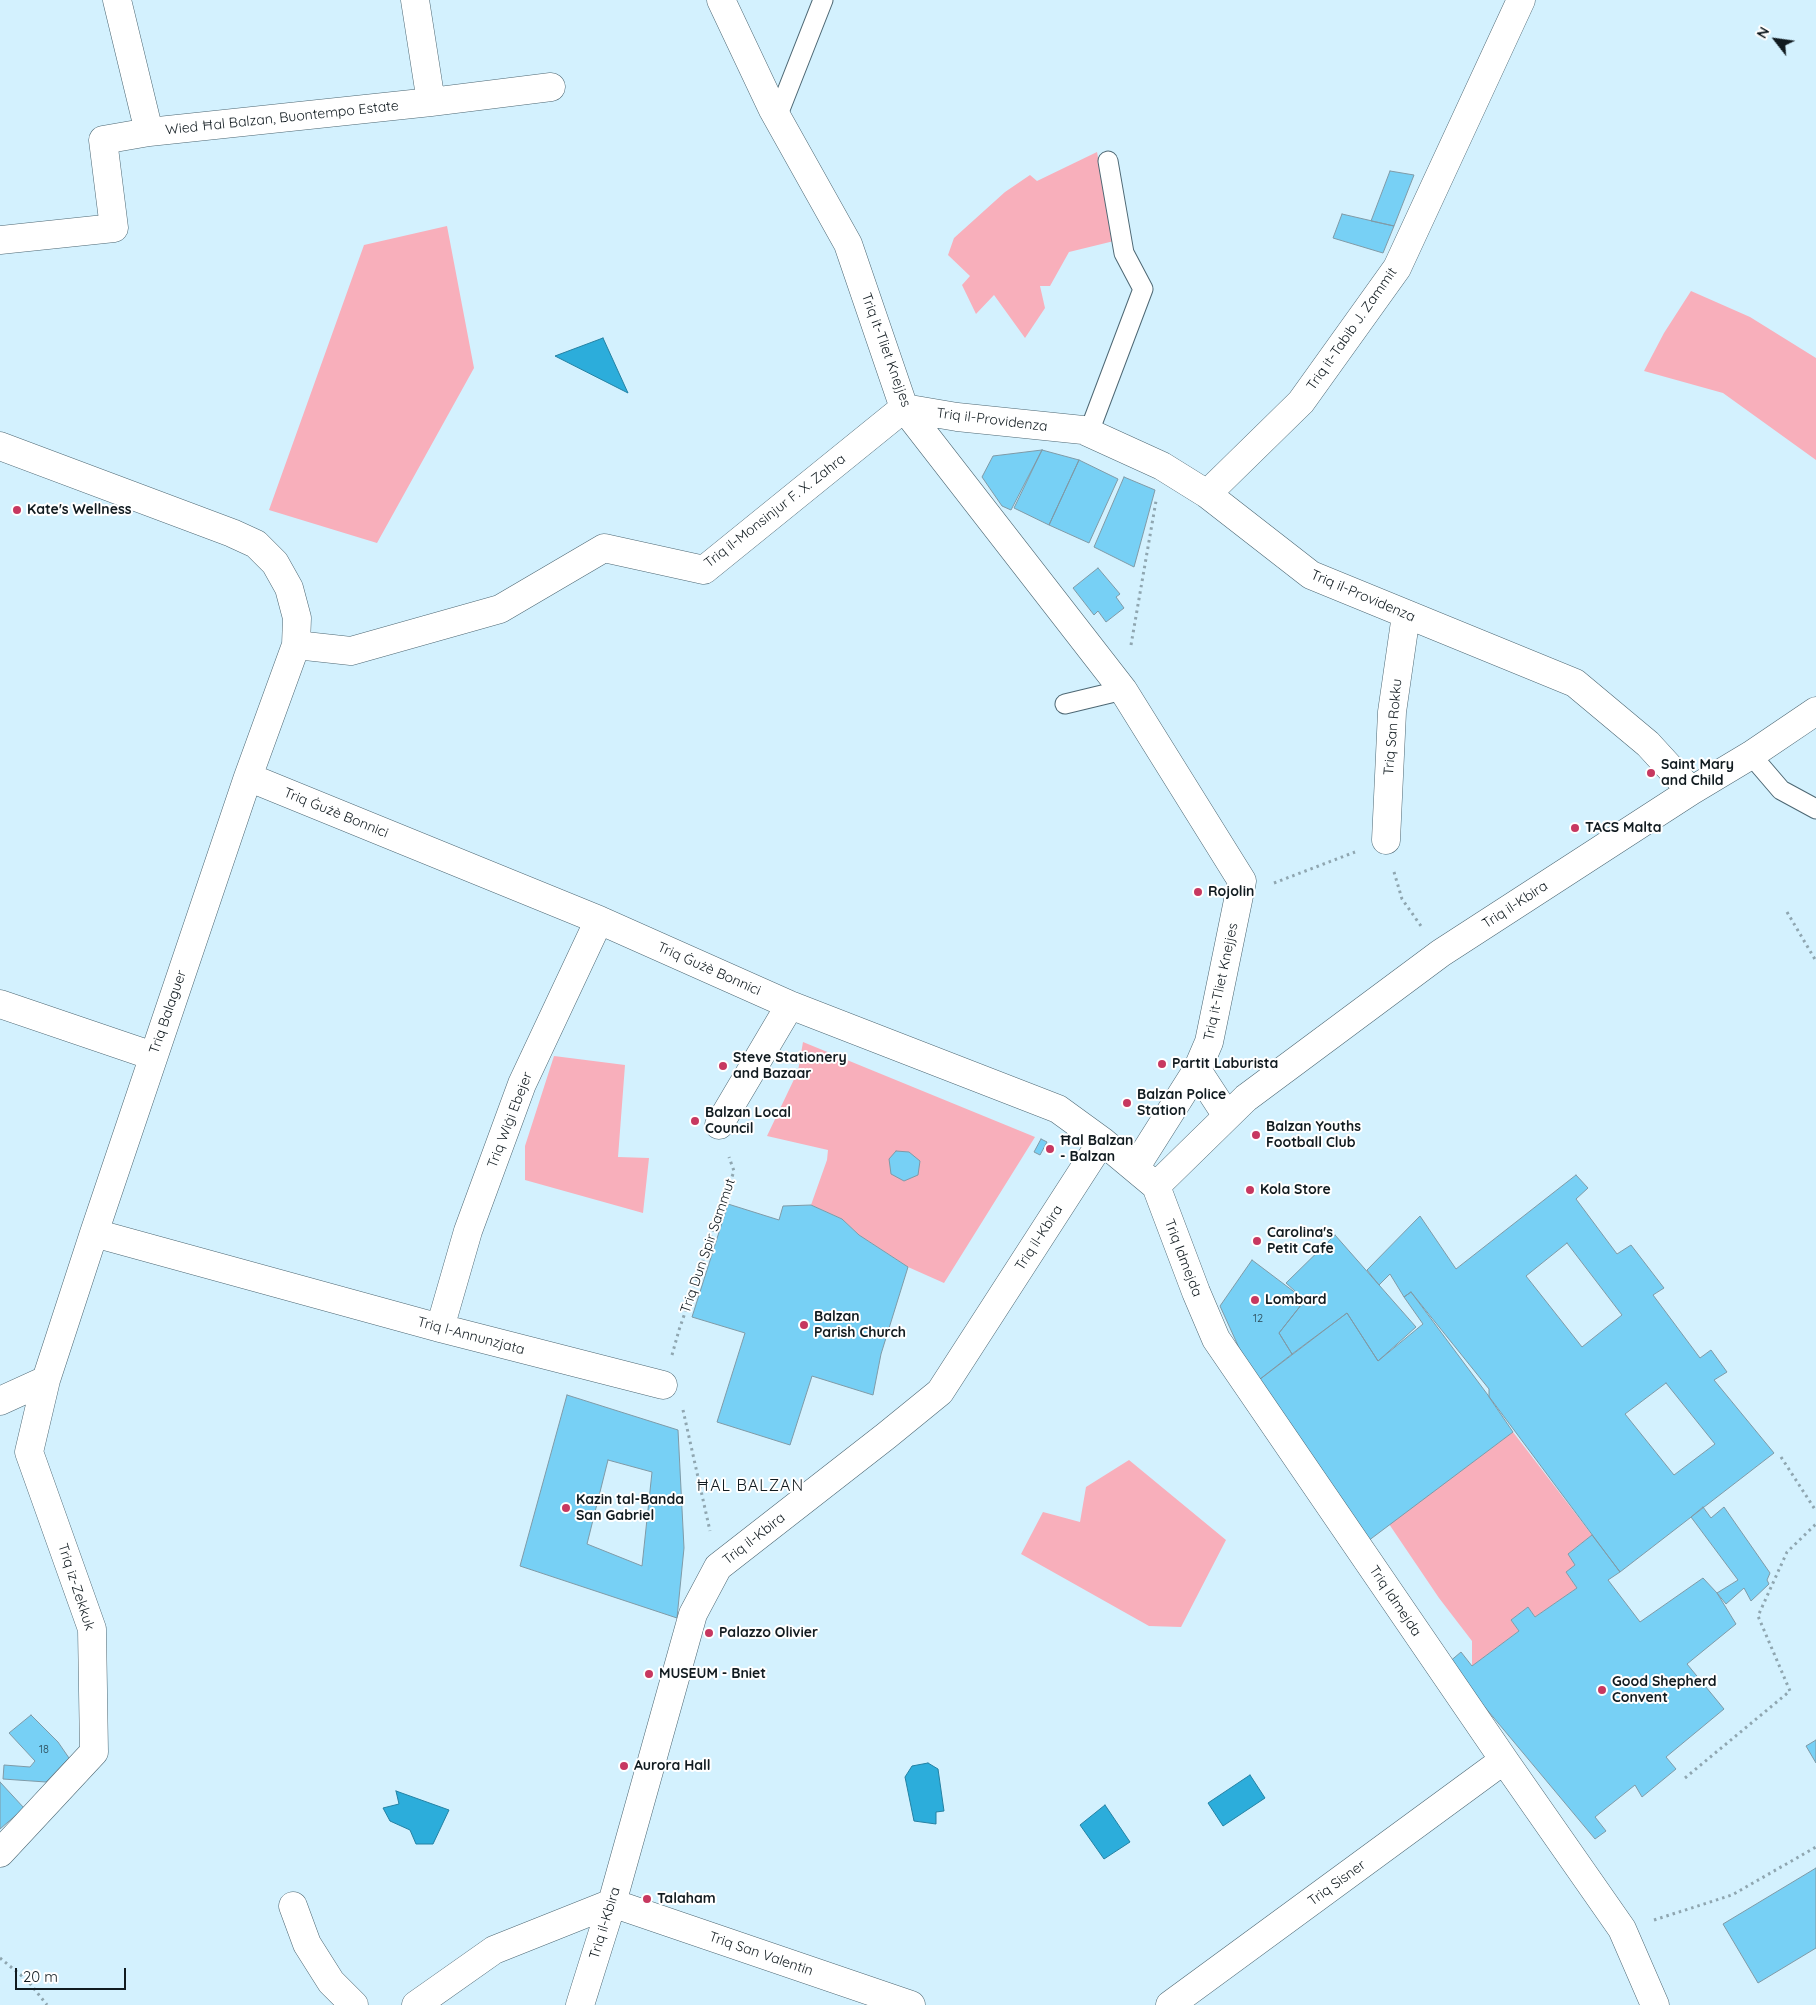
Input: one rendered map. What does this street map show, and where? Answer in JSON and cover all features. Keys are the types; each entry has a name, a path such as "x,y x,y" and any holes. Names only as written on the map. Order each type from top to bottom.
{"street":[{"name":"Wied Ħal Balzan, Buontempo Estate","path":"117,0 149,132 552,87"},
{"path":"415,0 431,102"},
{"name":"Triq it-Tliet Knejjes","path":"721,0 777,117 848,244 904,408 1123,690 1242,881 1209,1042 1198,1070 1135,1168"},
{"name":"Triq it-Tabib J. Zammit","path":"1207,494 1301,402 1396,268 1521,0"},
{"path":"0,240 114,228 103,140 149,132"},
{"name":"Triq il-Providenza","path":"904,408 957,417 1083,430 1162,466 1207,494 1312,576 1575,683 1648,744 1691,791"},
{"name":"Triq il-Monsinjur F. X. Zahra","path":"296,645 351,651 500,609 604,548 704,570 904,408"},
{"name":"Triq Balaguer","path":"0,446 232,533 256,544 275,563 289,588 297,618 296,645 248,776 46,1380"},
{"name":"Triq San Rokku","path":"1386,840 1392,712 1406,615"},
{"name":"Triq il-Kbira","path":"1156,1186 1246,1098 1441,953 1691,791 1751,755 1816,711"},
{"name":"Triq Ġużè Bonnici","path":"248,776 599,920 790,1005 1058,1110 1102,1141 1156,1186"},
{"name":"Triq Wiġi Ebejer","path":"440,1328 468,1231 522,1084 599,920"},
{"path":"0,1004 153,1056"},
{"path":"719,1126 790,1005"},
{"path":"1198,1070 1227,1116"},
{"name":"Triq il-Kbira","path":"580,2005 612,1902 693,1614 718,1567 940,1392 1102,1141"},
{"name":"Triq Idmejda","path":"1156,1186 1216,1339 1622,1929 1655,2005"},
{"name":"Triq l-Annunzjata","path":"94,1234 440,1328 663,1385"},
{"path":"0,1401 46,1380"},
{"name":"Triq iz-Zekkuk","path":"0,1853 94,1752 92,1629 29,1452 46,1380"},
{"name":"Triq Sisner","path":"1170,2005 1504,1760"},
{"path":"416,2005 494,1950 612,1902"},
{"name":"Triq San Valentin","path":"612,1902 911,2005"},
{"path":"293,1906 307,1944 331,1982 354,2005"}],"lane":[{"path":"777,117 823,0"},
{"path":"1089,432 1142,289 1124,254 1108,160"},
{"path":"1065,704 1123,690"},
{"path":"1751,755 1781,790 1816,809"}],"path":[{"path":"1123,690 1162,466"},
{"path":"1242,881 1268,886 1386,840 1402,899 1441,953"},
{"path":"1787,912 1816,961"},
{"name":"Triq Dun Spir Sammut","path":"663,1385 678,1330 734,1171 719,1126"},
{"path":"663,1385 682,1409 718,1567"},
{"path":"1781,1457 1816,1511"},
{"path":"1685,1778 1790,1691 1758,1616 1788,1552 1816,1524"},
{"path":"1622,1929 1732,1895 1816,1847"},
{"path":"0,1958 28,1981 48,2005"}],"shaded area":[{"path":"1097,152 1114,241 1069,252 1050,286 1040,286 1045,308 1025,338 994,295 976,314 962,285 970,276 948,255 954,238 1005,192 1030,175 1037,181"},
{"path":"447,226 474,368 377,543 269,510 364,245"},
{"path":"1691,291 1750,317 1816,358 1816,460 1723,393 1644,371 1664,333"},
{"path":"803,1042 1035,1137 944,1283 908,1267 859,1235 842,1219 811,1205 827,1160 828,1150 767,1136 798,1071"},
{"path":"554,1056 625,1065 618,1157 649,1158 643,1213 525,1180 525,1146"},
{"path":"1513,1432 1592,1535 1568,1554 1575,1565 1566,1572 1577,1588 1535,1617 1528,1607 1511,1620 1519,1631 1472,1666 1472,1641 1439,1598 1389,1524"},
{"path":"1129,1460 1226,1540 1181,1627 1149,1626 1021,1554 1043,1512 1080,1522 1086,1487"}],"water":[{"path":"603,338 628,393 555,356"},
{"path":"928,1763 938,1769 944,1811 936,1812 936,1824 914,1821 905,1777 912,1766"},
{"path":"1250,1775 1265,1798 1223,1826 1208,1803"},
{"path":"396,1791 449,1810 433,1844 416,1844 410,1830 390,1821 383,1808 399,1804"},
{"path":"1105,1805 1130,1842 1104,1859 1080,1825"}],"building":[{"path":"1390,171 1414,175 1394,226 1371,221"},
{"path":"1342,214 1394,226 1383,253 1333,238"},
{"path":"1042,450 1079,460 1049,525 1014,508"},
{"path":"1042,450 1011,510 1002,506 982,477 993,456"},
{"path":"1079,460 1118,479 1089,543 1049,525"},
{"path":"1124,477 1155,490 1134,567 1094,547"},
{"path":"1098,568 1120,594 1116,597 1124,608 1106,622 1098,611 1094,615 1073,588"},
{"path":"1041,1139 1047,1142 1040,1155 1034,1152"},
{"path":"896,1151 909,1152 920,1161 918,1175 904,1181 891,1174 889,1159"},
{"path":"1576,1175 1588,1188 1576,1199 1617,1254 1631,1245 1664,1288 1653,1295 1700,1358 1711,1350 1727,1372 1714,1380 1774,1453 1620,1572 1411,1292 1404,1297 1390,1274 1379,1285 1367,1270 1420,1216 1456,1269","holes":["1567,1243 1622,1315 1582,1347 1526,1276","1666,1383 1715,1444 1674,1475 1625,1414"]},
{"name":"Balzan Parish Church","path":"728,1204 779,1220 783,1206 811,1205 842,1219 859,1235 908,1267 881,1354 873,1395 812,1376 790,1445 717,1422 745,1333 692,1317"},
{"path":"1335,1235 1416,1327 1378,1361 1347,1313 1292,1354 1279,1333 1305,1300 1286,1283"},
{"path":"1252,1260 1305,1300 1279,1333 1292,1354 1255,1383 1220,1306"},
{"path":"1411,1292 1489,1389 1489,1397 1513,1432 1368,1541 1255,1383 1347,1313 1378,1361 1423,1324 1404,1297"},
{"name":"Kazin tal-Banda San Gabriel","path":"567,1395 678,1430 684,1548 677,1618 520,1566","holes":["608,1460 652,1472 642,1566 587,1544"]},
{"path":"1703,1507 1711,1518 1724,1507 1770,1573 1767,1580 1769,1584 1751,1601 1744,1588 1726,1604 1717,1593 1738,1580 1691,1517"},
{"path":"1592,1535 1620,1572 1608,1580 1640,1622 1703,1578 1717,1593 1736,1624 1687,1664 1724,1709 1666,1757 1676,1769 1642,1797 1635,1785 1595,1817 1606,1831 1595,1839 1448,1663 1461,1652 1472,1666 1519,1631 1511,1620 1528,1607 1535,1617 1577,1588 1566,1572 1575,1565 1568,1554"},
{"path":"31,1715 58,1742 69,1758 46,1782 3,1779 4,1765 30,1767 35,1761 9,1733"},
{"path":"1816,1740 1816,1763 1806,1746"},
{"path":"0,1782 24,1808 0,1829"},
{"path":"1816,1868 1816,1948 1758,1983 1723,1924"}],"place":[{"name":"Kate's Wellness","path":"17,510"},
{"name":"Saint Mary and Child","path":"1651,773"},
{"name":"TACS Malta","path":"1575,828"},
{"name":"Rojolin","path":"1198,892"},
{"name":"Partit Laburista","path":"1162,1064"},
{"name":"Steve Stationery and Bazaar","path":"723,1066"},
{"name":"Balzan Police Station","path":"1127,1103"},
{"name":"Balzan Local Council","path":"695,1121"},
{"name":"Balzan Youths Football Club","path":"1256,1135"},
{"name":"Ħal Balzan - Balzan","path":"1050,1149"},
{"name":"Kola Store","path":"1250,1190"},
{"name":"Carolina's Petit Cafe","path":"1257,1241"},
{"name":"Lombard","path":"1255,1300"},
{"name":"Balzan Parish Church","path":"804,1325"},
{"name":"Kazin tal-Banda San Gabriel","path":"566,1508"},
{"name":"Palazzo Olivier","path":"709,1633"},
{"name":"MUSEUM - Bniet","path":"649,1674"},
{"name":"Good Shepherd Convent","path":"1602,1690"},
{"name":"Aurora Hall","path":"624,1766"},
{"name":"Talaham","path":"647,1899"}],"district":[{"name":"ĦAL BALZAN","path":"750,1486"}]}
